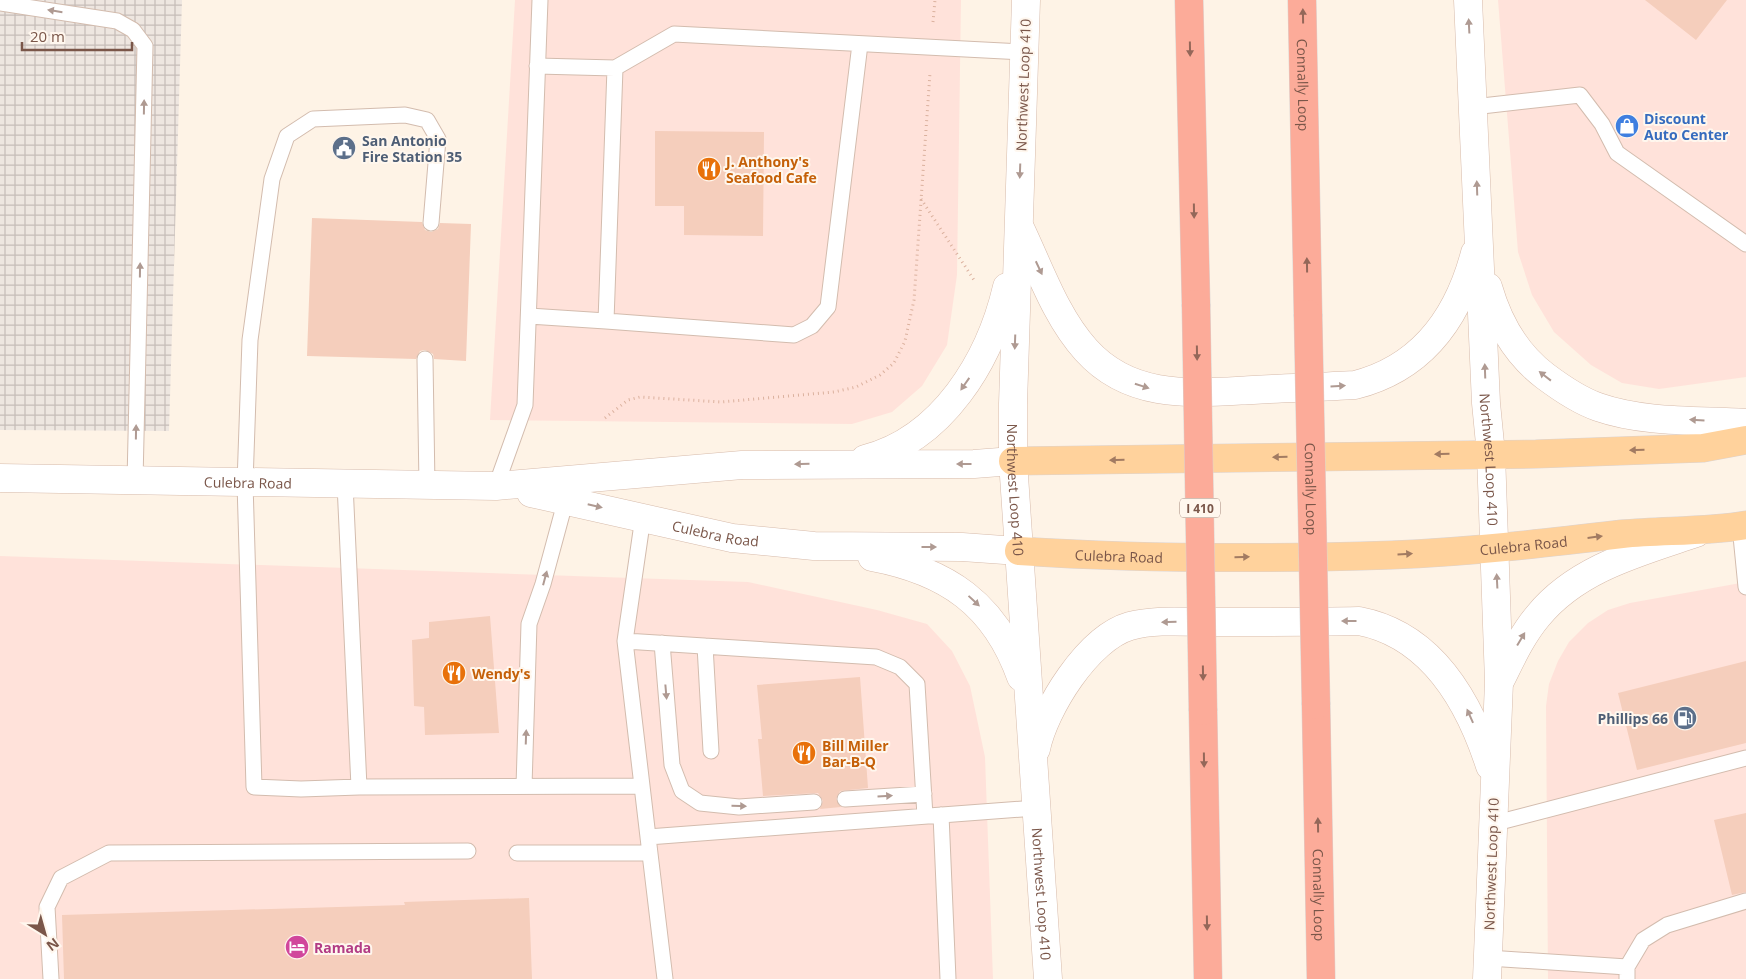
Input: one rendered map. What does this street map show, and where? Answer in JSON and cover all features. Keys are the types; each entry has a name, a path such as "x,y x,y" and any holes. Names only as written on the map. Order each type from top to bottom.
{"highway":[{"name":"I 410","path":"1189,0 1208,979"},
{"name":"Connally Loop","path":"1302,0 1321,979"}],"main road":[{"name":"Northwest Loop 410","path":"1026,0 1013,461 1028,705 1035,757 1036,808 1048,979"},
{"name":"Northwest Loop 410","path":"1468,0 1486,403 1491,454 1499,682 1487,968"},
{"path":"1019,224 1048,288 1072,330 1099,364 1125,380 1146,388 1189,394 1355,385 1375,380 1391,372 1421,352 1446,320 1466,280 1479,237"},
{"path":"849,464 884,453 916,435 943,411 968,380 979,362 1005,298 1019,224"},
{"path":"1479,237 1482,265 1498,316 1512,342 1534,368 1556,385 1581,400 1618,412 1650,418 1746,423"},
{"name":"Culebra Road","path":"0,478 496,486 742,465 974,464 1013,461 1491,454 1703,448 1746,440"},
{"name":"Culebra Road","path":"496,486 566,499 732,538 814,546 962,547 1136,558 1394,555 1625,534 1702,531 1743,526"},
{"path":"1499,682 1526,631 1539,614 1570,585 1613,563 1702,531"},
{"path":"814,546 884,559 916,568 960,590 985,612 1010,650 1024,684 1028,705"},
{"path":"1035,757 1042,728 1080,664 1112,633 1129,626 1162,622 1359,621 1374,624 1401,635 1426,653 1437,664 1468,710 1494,777"}],"lane":[{"path":"496,486 525,405 540,0"},
{"path":"0,3 117,21 133,30 145,46 135,481"},
{"path":"537,66 615,68 674,34 1024,52"},
{"path":"528,316 794,335 812,326 828,307 860,44"},
{"path":"606,321 615,68"},
{"path":"1474,107 1580,95 1602,124 1617,153 1746,244"},
{"path":"431,223 438,139 428,120 405,115 313,119 287,136 272,179 250,340 245,483 254,787 301,790 359,787 642,786"},
{"path":"425,359 427,486"},
{"path":"344,484 359,787"},
{"path":"524,786 528,624 543,584 566,499"},
{"path":"643,517 625,641 665,979"},
{"path":"1743,526 1746,587"},
{"path":"625,641 876,656 900,667 917,684 925,816"},
{"path":"662,643 672,765 682,791 700,803 730,806 814,802"},
{"path":"705,646 710,751"},
{"path":"1492,824 1746,758"},
{"path":"845,799 924,794"},
{"path":"648,838 1036,808"},
{"path":"941,815 948,979"},
{"path":"52,979 46,908 61,878 109,853 468,851"},
{"path":"516,853 650,854"},
{"path":"1487,968 1627,973 1643,940 1667,925 1746,901"}],"path":[{"path":"921,199 974,280"}],"shaded area":[{"path":"0,0 182,0 169,431 0,430"},
{"path":"515,0 961,0 957,275 947,345 922,386 892,412 852,424 490,420"},
{"name":"Discount Auto Center","path":"1498,0 1746,0 1746,377 1659,389 1622,383 1591,365 1554,332 1532,295 1518,252"},
{"path":"0,556 748,582 877,610 927,624 952,651 970,686 985,757 993,979 0,979"},
{"path":"1746,582 1746,979 1548,979 1546,706 1549,684 1558,661 1569,642 1588,623 1608,610 1630,603"}],"building":[{"path":"1645,0 1727,0 1696,40"},
{"name":"J. Anthony's Seafood Cafe","path":"655,131 764,132 763,236 684,235 684,206 655,206"},
{"path":"312,218 422,222 425,230 431,232 438,229 440,223 471,224 466,361 434,359 433,354 425,350 420,351 416,359 307,356"},
{"name":"Wendy's","path":"490,616 499,733 425,735 424,707 414,706 412,640 429,638 429,622"},
{"name":"Phillips 66","path":"1746,661 1746,743 1637,770 1618,693"},
{"name":"Bill Miller Bar-B-Q","path":"860,677 868,788 840,791 836,799 841,807 820,809 823,801 818,793 763,796 758,739 762,739 757,685"},
{"path":"1746,813 1746,892 1732,895 1714,820"},
{"name":"Ramada","path":"529,898 532,979 64,979 62,915 405,905 404,902"}],"place":[{"name":"Discount Auto Center","path":"1627,126"},
{"name":"San Antonio Fire Station 35","path":"344,148"},
{"name":"J. Anthony's Seafood Cafe","path":"709,169"},
{"name":"Wendy's","path":"454,673"},
{"name":"Phillips 66","path":"1685,718"},
{"name":"Bill Miller Bar-B-Q","path":"804,753"},
{"name":"Ramada","path":"297,947"}]}
